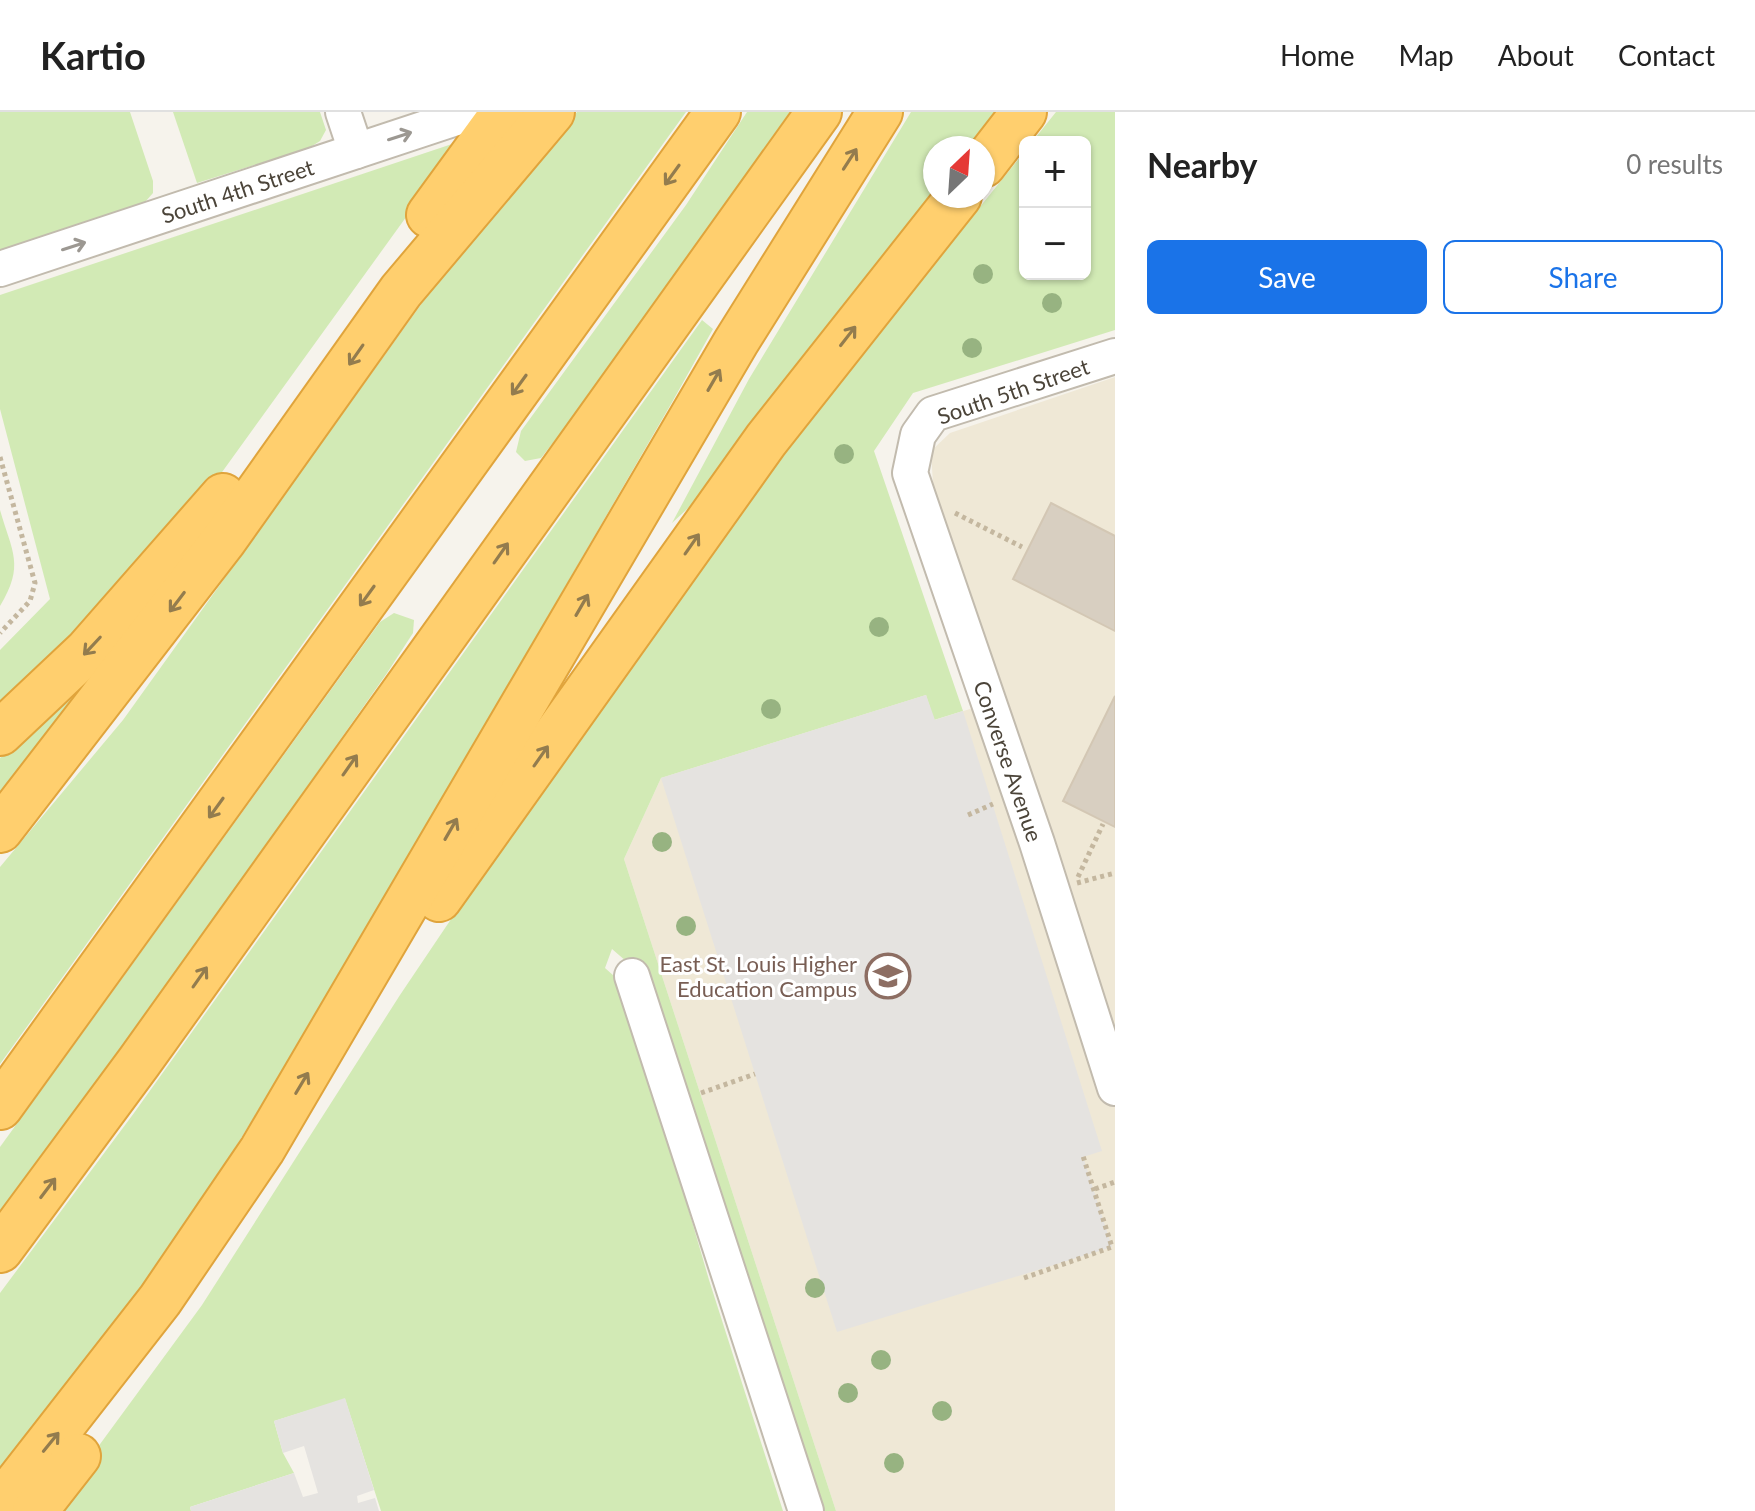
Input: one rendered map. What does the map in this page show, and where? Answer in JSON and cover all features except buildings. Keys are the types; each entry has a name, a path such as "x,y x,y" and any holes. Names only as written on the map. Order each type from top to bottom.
{"highway":[{"path":"401,291 404,268 414,240 431,211 504,112"},
{"path":"0,830 211,532 233,484 261,459 298,438 401,291 552,112"},
{"path":"0,1107 718,112"},
{"path":"0,1250 139,1062 819,112"},
{"path":"12,1506 160,1300 262,1150 736,342 880,112"},
{"path":"995,149 1024,112"},
{"path":"355,993 414,935 766,440 950,208"},
{"path":"0,733 211,532"}],"street":[{"path":"343,112 356,151"},
{"name":"South 4th Street","path":"0,269 474,112"},
{"name":"South 5th Street","path":"918,435 933,414 1115,356"},
{"name":"Converse Avenue","path":"918,435 910,473 1037,843 1115,1088"},
{"path":"632,976 806,1511"}],"path":[{"path":"0,457 35,583 30,601 0,633"},
{"path":"948,510 1022,547"},
{"path":"1075,883 1103,824"},
{"path":"700,1093 755,1074"},
{"path":"1024,1278 1112,1247 1083,1156"},
{"path":"1095,1189 1115,1182"}],"shaded area":[{"name":"East St. Louis Higher Education Campus","path":"1115,377 1115,1511 836,1511 624,859 661,778 926,695 935,720 1005,698 933,484 931,451 950,433"},
{"path":"926,695 935,720 963,711 1102,1151 1083,1157 1112,1247 837,1332 661,778"},
{"path":"345,1398 374,1490 357,1496 358,1503 375,1498 379,1511 191,1511 190,1507 294,1473 303,1497 318,1493 304,1446 283,1453 274,1421"}],"green space":[{"path":"0,112 130,112 153,181 153,193 145,202 0,252"},
{"path":"173,112 320,112 326,130 320,141 309,148 197,183"},
{"path":"577,112 686,112 0,1064 0,867 123,720 427,296"},
{"path":"747,112 790,112 604,378 541,458 525,461 516,452 521,431 686,205"},
{"path":"911,112 1008,112 989,136 923,136 923,208 926,208 711,487 672,523 749,379"},
{"path":"1056,112 1115,112 1115,330 913,393 874,451 963,711 934,720 926,695 661,778 624,859 836,1511 817,1511 634,968 612,949 605,968 623,984 709,1280 783,1511 381,1511 345,1399 274,1421 283,1453 294,1473 190,1507 191,1511 51,1511 202,1305 400,995 511,830 683,587 848,370 979,208 995,208 995,188 1019,158 1019,280 1091,280 1091,136 1037,136"},
{"path":"461,141 194,511 0,715 0,650 50,599 0,409 0,295"},
{"path":"702,320 713,329 328,996 205,1197 122,1315 0,1473 0,1293 134,1113"},
{"path":"0,510 12,548 14,569 8,592 0,606"},
{"path":"394,613 414,620 413,633 387,673 53,1149 0,1215 0,1147 380,622"},
{"path":"97,668 0,811 0,758 44,721"}],"place":[{"name":"East St. Louis Higher Education Campus","path":"888,976"}]}
